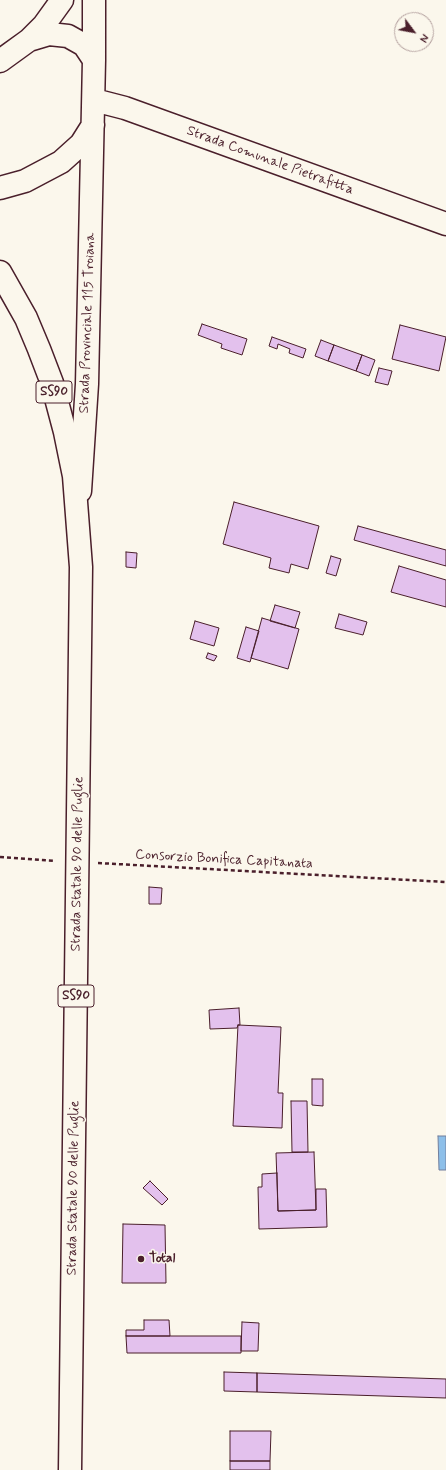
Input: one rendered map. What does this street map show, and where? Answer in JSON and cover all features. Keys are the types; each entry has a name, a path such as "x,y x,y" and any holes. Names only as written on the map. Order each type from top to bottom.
{"main road":[{"path":"3,61 29,40 44,25 62,0"},
{"name":"Strada Provinciale 115 Troiana","path":"78,522 87,384 94,100 94,0"},
{"path":"29,40 49,34 68,36 84,45 94,60"},
{"name":"Strada Comunale Pietrafitta","path":"94,100 125,108 446,224"},
{"name":"Strada Provinciale 115 Troiana","path":"0,188 25,182 61,162 81,144 93,125"},
{"name":"Strada Statale 90 delle Puglie","path":"0,272 26,318 52,383 65,432 74,476 78,522 81,575 70,1470"}],"path":[{"name":"Consorzio Bonifica Capitanata","path":"0,857 446,882"}],"water":[{"path":"438,1136 446,1136 446,1170 439,1170"}],"building":[{"path":"202,324 247,339 242,355 221,348 222,344 198,335"},
{"path":"400,325 446,337 439,371 392,359"},
{"path":"272,337 306,349 303,358 289,353 290,349 278,344 277,349 269,346"},
{"path":"321,340 334,345 328,361 315,356"},
{"path":"334,345 362,355 356,371 328,361"},
{"path":"362,355 375,360 369,376 356,371"},
{"path":"379,368 392,371 388,385 375,382"},
{"path":"234,502 319,526 308,569 291,564 289,573 269,568 271,558 223,544"},
{"path":"358,526 446,550 446,566 354,540"},
{"path":"126,552 137,553 136,568 126,567"},
{"path":"331,556 341,559 336,576 326,573"},
{"path":"399,566 446,580 446,607 391,592"},
{"path":"275,605 300,612 295,628 270,621"},
{"path":"339,614 367,622 363,635 335,628"},
{"path":"262,618 299,629 288,669 251,658"},
{"path":"195,621 219,628 214,646 190,639"},
{"path":"246,627 259,631 250,662 237,658"},
{"path":"208,653 217,656 214,661 206,658"},
{"path":"149,887 162,888 161,904 149,904"},
{"path":"239,1008 240,1025 238,1025 237,1028 210,1029 209,1010"},
{"path":"238,1025 281,1027 278,1093 283,1093 282,1128 233,1126"},
{"path":"312,1079 323,1079 323,1106 312,1105"},
{"path":"291,1101 307,1101 308,1152 292,1152"},
{"path":"314,1152 316,1210 278,1211 276,1153"},
{"path":"277,1173 278,1211 316,1210 316,1189 326,1189 327,1227 259,1229 258,1187 262,1187 262,1174"},
{"path":"150,1181 168,1199 162,1205 143,1188"},
{"path":"123,1224 165,1225 166,1283 122,1283"},
{"path":"144,1320 169,1320 170,1336 126,1336 126,1330 144,1330"},
{"path":"242,1322 259,1323 258,1351 241,1351"},
{"path":"126,1336 241,1336 241,1353 127,1353"},
{"path":"224,1372 257,1373 257,1392 224,1391"},
{"path":"257,1373 446,1379 446,1398 257,1392"},
{"path":"230,1431 271,1431 270,1461 230,1461"},
{"path":"230,1461 270,1461 270,1470 230,1470"}],"place":[{"name":"Total","path":"141,1259"}]}
